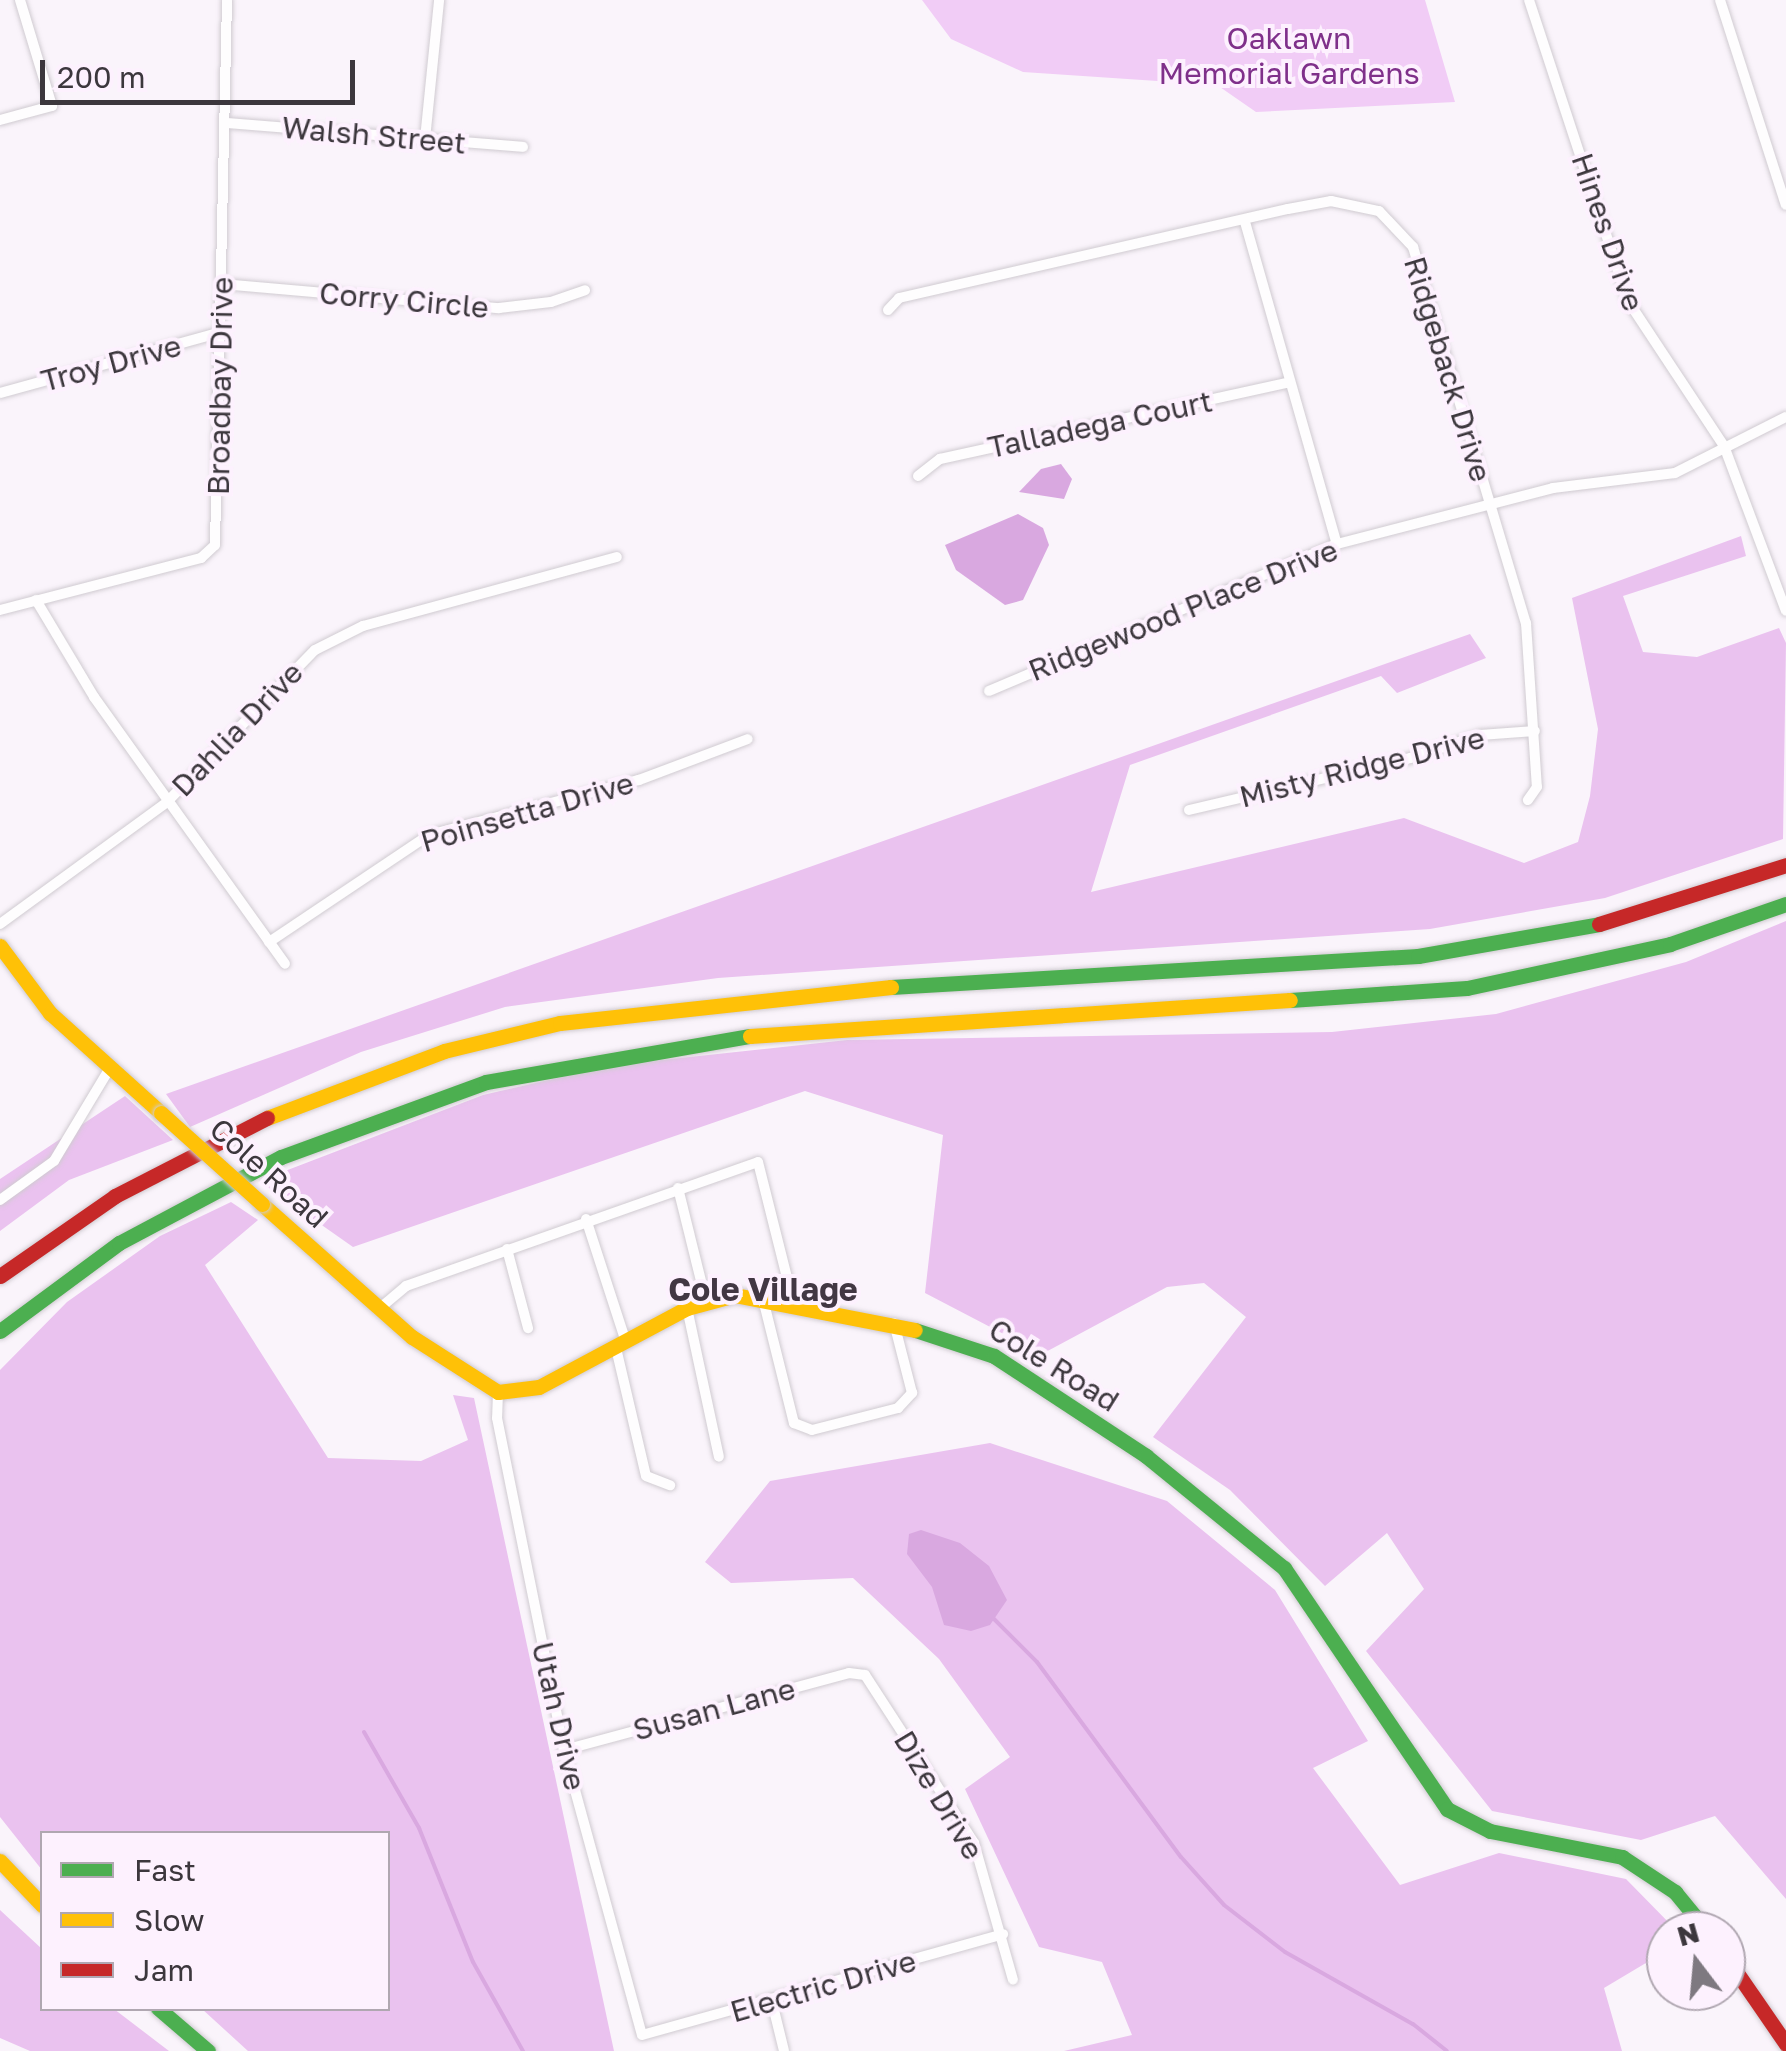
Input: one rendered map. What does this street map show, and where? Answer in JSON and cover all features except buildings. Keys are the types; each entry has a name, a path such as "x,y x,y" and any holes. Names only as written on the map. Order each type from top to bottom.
{"main road":[{"path":"0,1276 115,1196 221,1138 351,1083 560,1023 800,993 1418,956 1536,939 1638,914 1786,865"},
{"path":"0,1331 39,1298 163,1217 280,1156 486,1082 597,1056 826,1029 1467,988 1670,944 1786,904"},
{"name":"Cole Road","path":"0,946 50,1013 108,1070 412,1337 498,1392 539,1387 688,1308 734,1295 793,1302 994,1356 1146,1456 1263,1548 1299,1586 1402,1750 1448,1809 1490,1831 1622,1857 1674,1892 1690,1911"},
{"path":"0,1348 39,1298"},
{"path":"0,1861 40,1903"},
{"path":"1746,1987 1786,2044"},
{"path":"161,2011 208,2051"}],"street":[{"path":"0,120 52,106 20,0"},
{"name":"Broadbay Drive","path":"0,610 201,558 215,545 227,0"},
{"path":"425,139 440,0"},
{"name":"Hines Drive","path":"1529,0 1628,301 1724,446 1786,612"},
{"path":"1720,0 1786,204"},
{"name":"Walsh Street","path":"226,122 523,146"},
{"name":"Ridgeback Drive","path":"888,310 899,298 1331,201 1358,203 1400,227 1413,248 1526,624 1537,787 1528,800"},
{"path":"1244,222 1287,383 1337,544"},
{"name":"Corry Circle","path":"222,284 499,308 537,305 585,290"},
{"name":"Troy Drive","path":"0,393 222,332"},
{"name":"Talladega Court","path":"918,476 940,460 1287,383"},
{"name":"Ridgewood Place Drive","path":"989,691 1337,544 1488,504 1674,473 1786,417"},
{"name":"Dahlia Drive","path":"0,924 168,802 315,650 363,626 617,557"},
{"path":"36,600 168,802 285,964"},
{"name":"Misty Ridge Drive","path":"1189,810 1410,758 1480,735 1536,731"},
{"name":"Poinsetta Drive","path":"269,942 430,835 639,780 748,739"},
{"path":"0,1200 54,1161 108,1070"},
{"path":"380,1308 406,1286 586,1219 758,1162 793,1302"},
{"path":"678,1188 702,1281"},
{"path":"586,1219 622,1342 646,1476 670,1485"},
{"path":"507,1249 528,1328"},
{"path":"763,1298 794,1423 812,1430 898,1408 912,1393 896,1328"},
{"path":"688,1308 719,1457"},
{"name":"Utah Drive","path":"498,1392 497,1418 564,1750 642,2035"},
{"name":"Susan Lane","path":"564,1750 849,1673 865,1675"},
{"name":"Dize Drive","path":"865,1675 974,1843 1013,1980"},
{"name":"Electric Drive","path":"642,2035 772,2002 1003,1934"},
{"path":"772,2002 784,2051"}],"green space":[{"name":"Oaklawn Memorial Gardens","path":"922,0 1425,0 1455,102 1256,112 1217,85 1023,72 951,39"}],"shaded area":[{"path":"1061,464 1072,479 1064,499 1019,492 1041,469"},
{"path":"1018,514 1043,528 1049,545 1023,600 1005,605 956,570 945,545"},
{"path":"1741,536 1746,556 1623,596 1643,652 1697,657 1779,628 1786,643 1783,839 1605,898 1430,929 718,978 505,1007 361,1052 190,1127 166,1094 1470,634 1486,658 1397,693 1381,676 1130,765 1091,892 1404,818 1524,863 1578,842 1590,796 1598,729 1572,598"},
{"path":"1786,921 1786,1899 1715,1816 1641,1840 1492,1811 1366,1651 1424,1589 1387,1533 1325,1586 1230,1490 1153,1437 1246,1317 1204,1283 1167,1287 1042,1354 925,1293 943,1135 805,1091 353,1247 259,1181 483,1095 615,1065 847,1040 1332,1032 1496,1014 1686,962"},
{"path":"125,1096 173,1140 69,1180 0,1231 0,1179"},
{"path":"231,1202 258,1220 205,1265 328,1458 421,1461 468,1440 453,1395 474,1398 614,2051 248,2051 204,2011 390,2011 390,1831 40,1831 40,1867 0,1817 0,1370 67,1302 160,1236"},
{"path":"990,1443 1167,1501 1275,1590 1368,1741 1313,1768 1400,1885 1499,1853 1626,1879 1657,1911 1646,1911 1646,1963 1604,1988 1622,2051 1064,2051 1132,2035 1102,1962 1039,1947 965,1789 1010,1757 939,1659 853,1578 731,1583 705,1562 770,1481"},
{"path":"921,1530 960,1543 989,1566 1007,1600 990,1625 971,1631 944,1625 932,1587 907,1554 909,1534"},
{"path":"0,1910 40,1947 40,2011 117,2011 169,2051 30,2051 0,2038"}],"waterway":[{"path":"993,1618 1037,1662 1181,1857 1224,1905 1285,1952 1413,2024 1447,2051"},
{"path":"364,1732 419,1828 473,1962 523,2051"}],"traffic: fast":[{"path":"1290,1000 1467,988 1670,944 1786,904"},
{"path":"891,987 1418,956 1599,924"},
{"path":"0,1331 119,1243 281,1157 486,1082 750,1036"},
{"path":"915,1330 994,1356 1146,1456 1284,1568 1447,1809 1490,1831 1622,1857 1675,1892 1691,1911"},
{"path":"161,2011 208,2051"}],"traffic: slow":[{"path":"0,946 50,1013 161,1113"},
{"path":"267,1118 444,1051 560,1023 891,987"},
{"path":"750,1036 1290,1000"},
{"path":"161,1113 262,1204"},
{"path":"262,1204 412,1337 498,1392 539,1387 687,1308 735,1295 915,1330"},
{"path":"0,1861 40,1903"}],"traffic: jam":[{"path":"1599,924 1786,865"},
{"path":"0,1276 115,1196 267,1118"},
{"path":"1746,1986 1786,2044"}],"district":[{"name":"Cole Village","path":"763,1289"}]}
